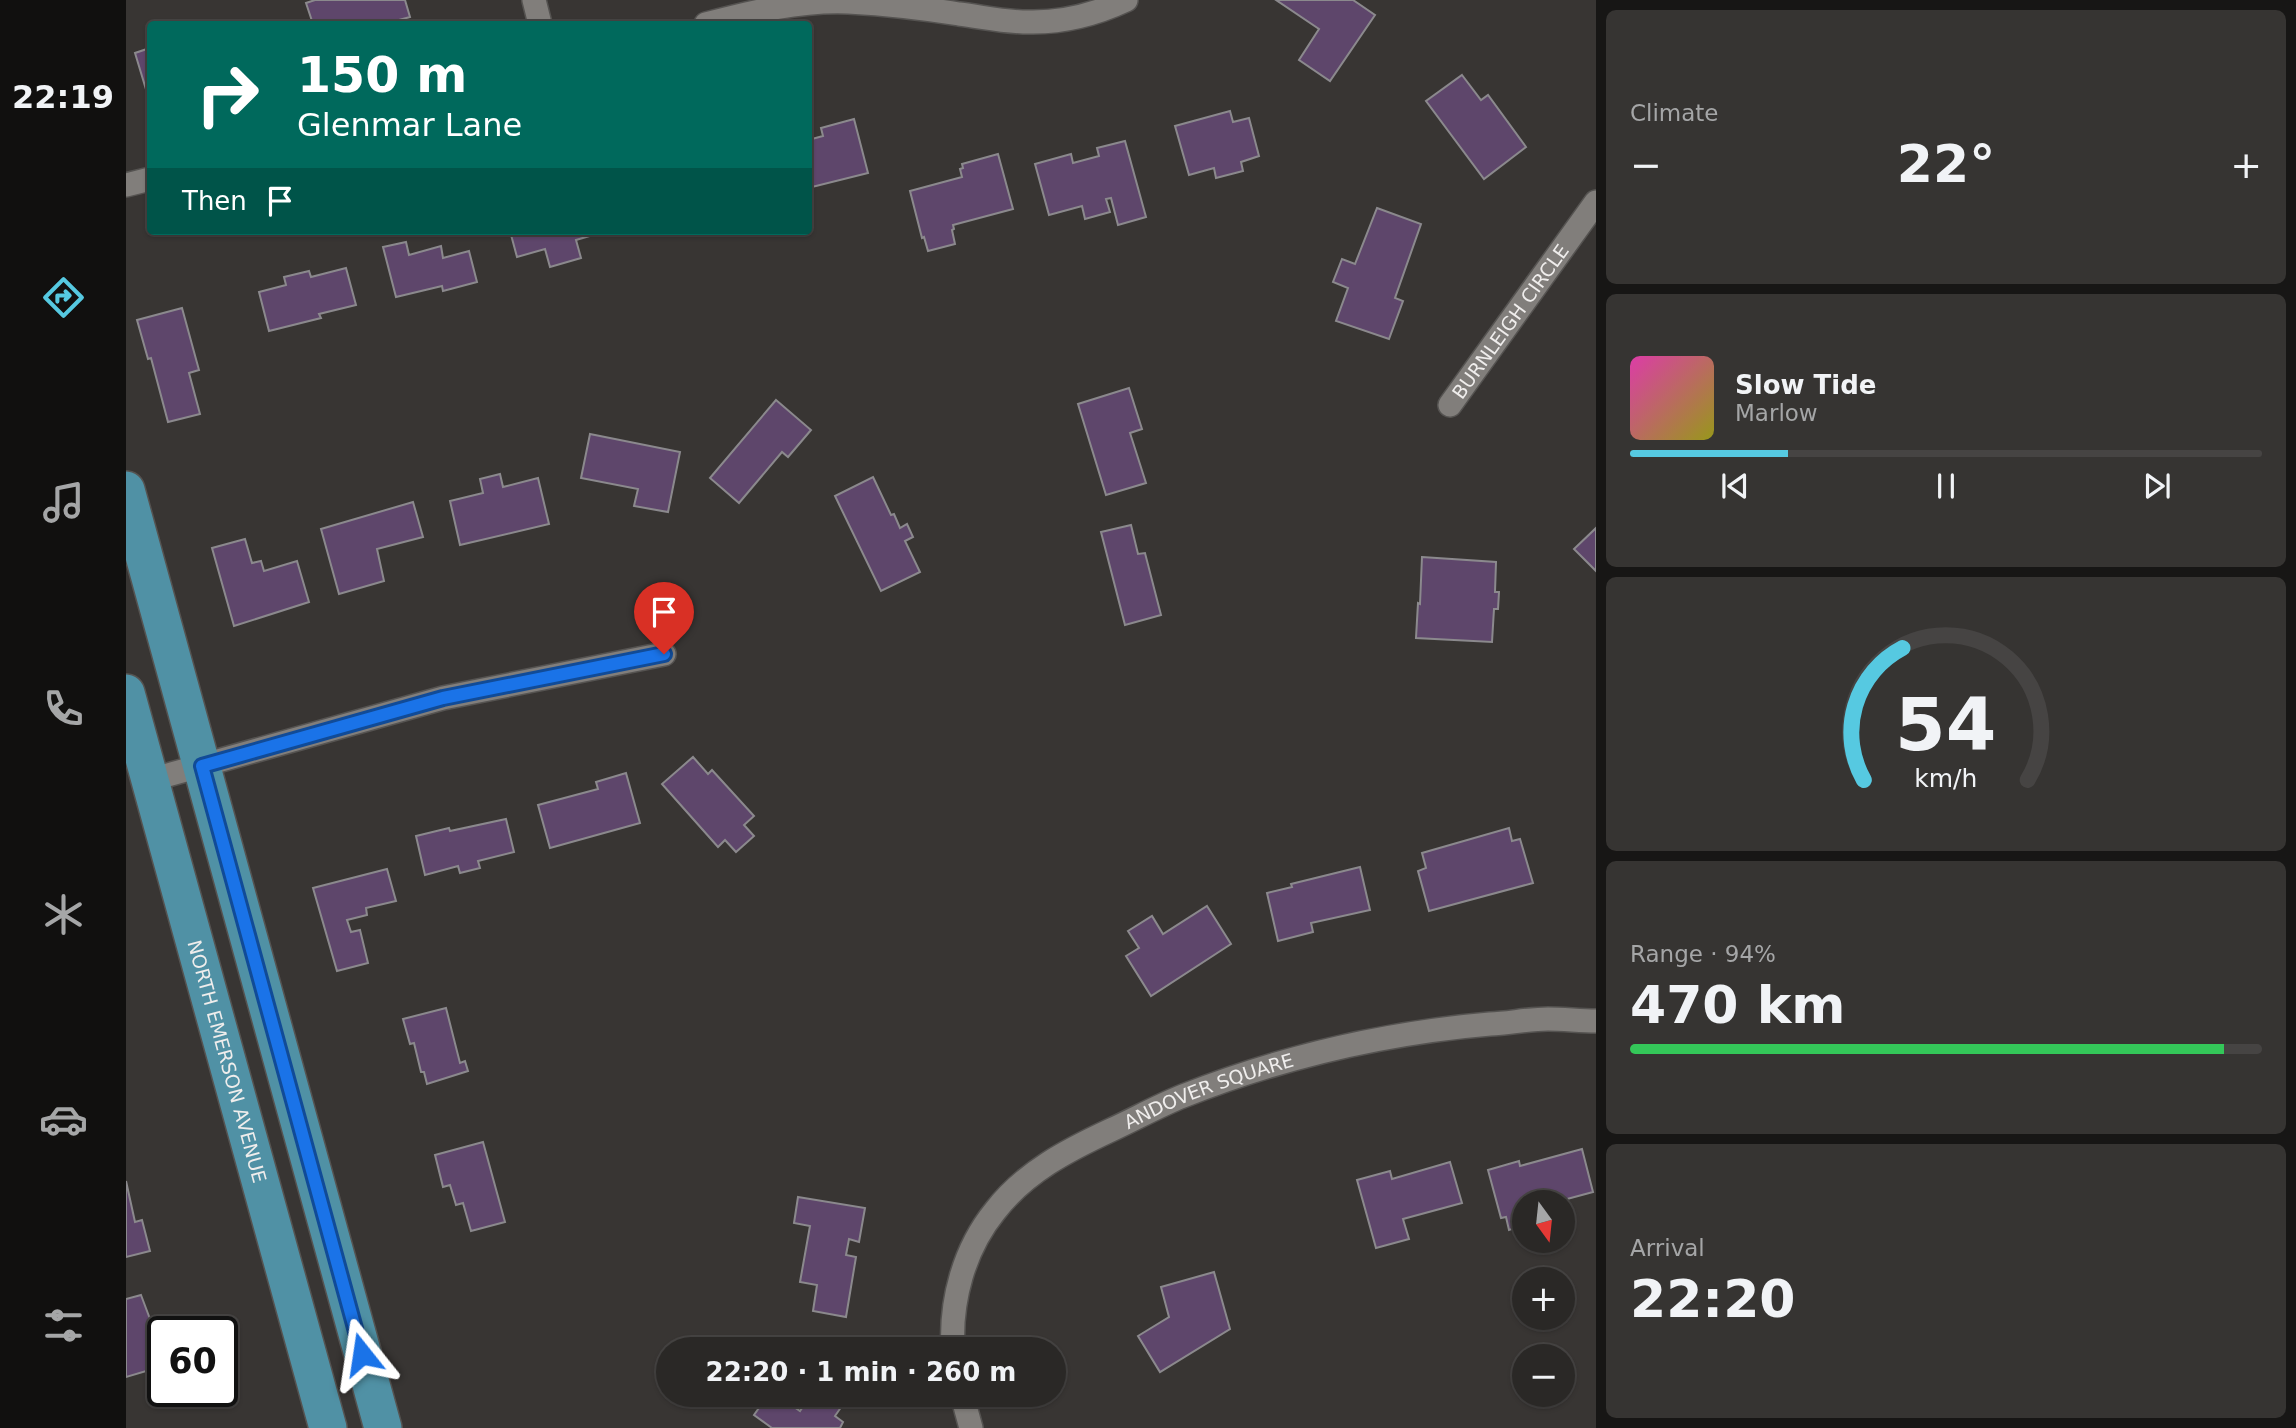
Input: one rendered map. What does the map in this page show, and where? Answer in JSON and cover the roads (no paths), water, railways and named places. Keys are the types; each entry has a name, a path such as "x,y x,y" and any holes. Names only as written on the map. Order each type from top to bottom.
{"main road":[{"path":"126,490 383,1428"},
{"name":"NORTH EMERSON AVENUE","path":"126,693 328,1428"}],"street":[{"path":"534,0 539,21"},
{"path":"718,21 802,4 843,2 1033,22 1084,16 1126,0"},
{"path":"126,186 147,180"},
{"name":"BURNLEIGH CIRCLE","path":"1450,405 1596,202"},
{"path":"150,780 443,698 664,654"},
{"name":"ANDOVER SQUARE","path":"954,1337 955,1302 964,1265 981,1230 996,1209 1032,1174 1065,1152 1182,1096 1269,1065 1358,1042 1422,1030 1528,1020 1596,1021"},
{"path":"965,1407 971,1428"}]}
